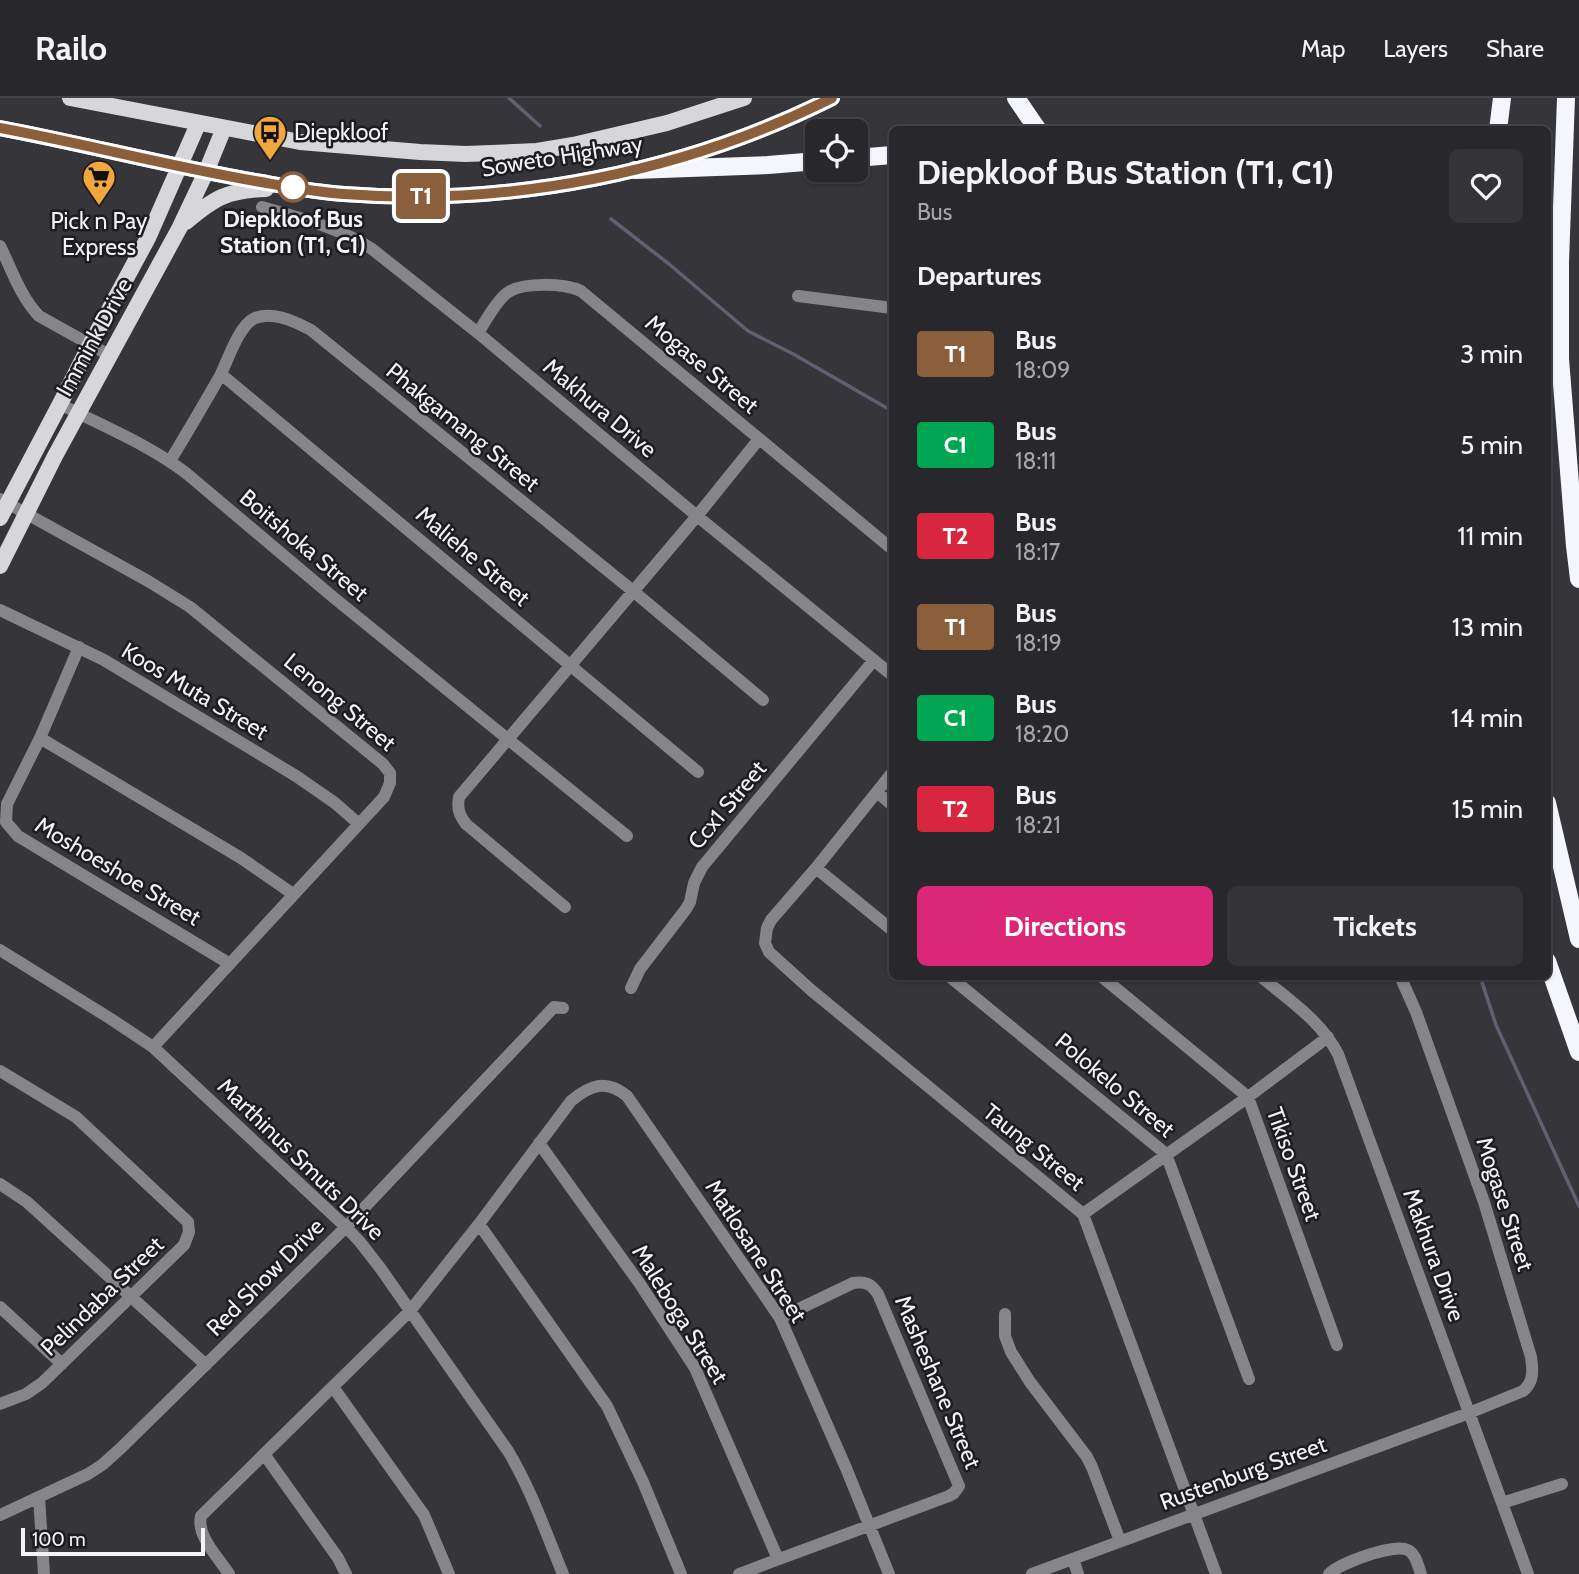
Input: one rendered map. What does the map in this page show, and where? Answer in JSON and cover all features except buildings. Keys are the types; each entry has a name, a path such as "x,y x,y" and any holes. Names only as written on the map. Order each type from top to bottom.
{"highway":[{"path":"1016,98 1035,126"},
{"path":"1498,126 1502,98"},
{"path":"1566,98 1560,262 1560,359 1574,546 1579,579"},
{"path":"868,157 889,155"},
{"path":"635,170 805,162"},
{"path":"1551,820 1579,939"},
{"path":"1551,972 1579,1052"}],"main road":[{"name":"Soweto Highway","path":"70,98 300,142 466,154 537,151 573,145 667,123 744,98"},
{"name":"Soweto Highway","path":"0,128 206,172 307,190 394,197 460,195 532,189 635,170 726,144 797,116 832,98"},
{"name":"Immink Drive","path":"2,506 60,404 148,238 198,124"},
{"name":"Immink Drive","path":"0,566 78,413 180,227 224,128"},
{"path":"180,227 215,199 227,194 252,190 307,190"}],"street":[{"name":"Makhura Drive","path":"262,207 359,240 478,333 889,673"},
{"path":"0,246 30,307 47,321 109,355"},
{"name":"Mogase Street","path":"478,333 507,292 533,286 573,287 581,291 889,547"},
{"path":"798,296 889,308"},
{"name":"Phakgamang Street","path":"170,461 248,323 255,318 271,315 301,324 633,591 763,700"},
{"name":"Maliehe Street","path":"221,374 698,772"},
{"name":"Boitshoka Street","path":"60,404 170,461 626,836"},
{"path":"565,906 466,824 458,809 459,797 759,439"},
{"name":"Lenong Street","path":"2,506 26,512 171,593 390,773 388,791 153,1047"},
{"name":"Koos Muta Street","path":"0,610 104,660 296,776 335,803 359,824"},
{"name":"Moshoeshoe Street","path":"79,647 40,738 7,804 6,822 18,836 230,964"},
{"name":"Ccx1 Street","path":"631,988 640,969 690,902 694,883 702,867 874,660"},
{"path":"40,738 241,858 293,894"},
{"path":"889,777 816,868 889,928"},
{"path":"877,792 889,802"},
{"name":"Taung Street","path":"816,868 771,920 766,933 766,949 811,990 1083,1214 1216,1574"},
{"name":"Marthinus Smuts Drive","path":"0,950 153,1047 346,1227 374,1260 519,1469 563,1574"},
{"name":"Polokelo Street","path":"954,980 1166,1154 1249,1379"},
{"name":"Tikiso Street","path":"1106,980 1248,1097 1337,1345"},
{"name":"Makhura Drive","path":"1265,980 1310,1017 1328,1037 1343,1066 1528,1574"},
{"name":"Mogase Street","path":"1402,980 1416,1012 1484,1202 1531,1357 1532,1375 1528,1387 1469,1413"},
{"name":"Red Show Drive","path":"0,1515 102,1465 346,1227 554,1007 563,1008"},
{"path":"1083,1214 1328,1037"},
{"name":"Pelindaba Street","path":"0,1071 76,1117 188,1222 189,1232 184,1245 62,1364 35,1388 0,1405"},
{"name":"Matlosane Street","path":"539,1143 571,1101 586,1089 610,1086 627,1096 780,1318 889,1574"},
{"path":"229,1574 206,1540 200,1525 201,1516 410,1311 539,1143"},
{"name":"Maleboga Street","path":"539,1143 640,1284 695,1368 778,1559"},
{"path":"0,1184 27,1202 206,1365"},
{"path":"479,1224 607,1406 643,1482 681,1574"},
{"name":"Masheshane Street","path":"739,1574 949,1496 958,1489 959,1483 873,1287 863,1282 853,1283 780,1318"},
{"path":"0,1307 62,1364"},
{"path":"1005,1314 1005,1336 1011,1352 1093,1466 1120,1541"},
{"path":"333,1387 424,1515 449,1574"},
{"name":"Rustenburg Street","path":"1032,1574 1469,1413"},
{"path":"264,1454 338,1558 346,1574"},
{"path":"1502,1503 1562,1484"},
{"path":"39,1497 44,1574"},
{"path":"1329,1574 1345,1563 1398,1548 1413,1554 1421,1574"},
{"path":"1073,1559 1078,1574"}],"waterway":[{"path":"509,98 540,126"},
{"path":"611,219 748,331 889,409"},
{"path":"1481,980 1496,1025 1579,1206"}],"bus line":[{"name":"T1","path":"0,128 208,173 307,190 394,197 460,195 532,189 635,170 726,144 797,116 832,98"}],"place":[{"name":"Diepkloof","path":"270,162"},
{"name":"Diepkloof Bus Station (T1, C1)","path":"293,187"},
{"name":"Pick n Pay Express","path":"99,207"}]}
